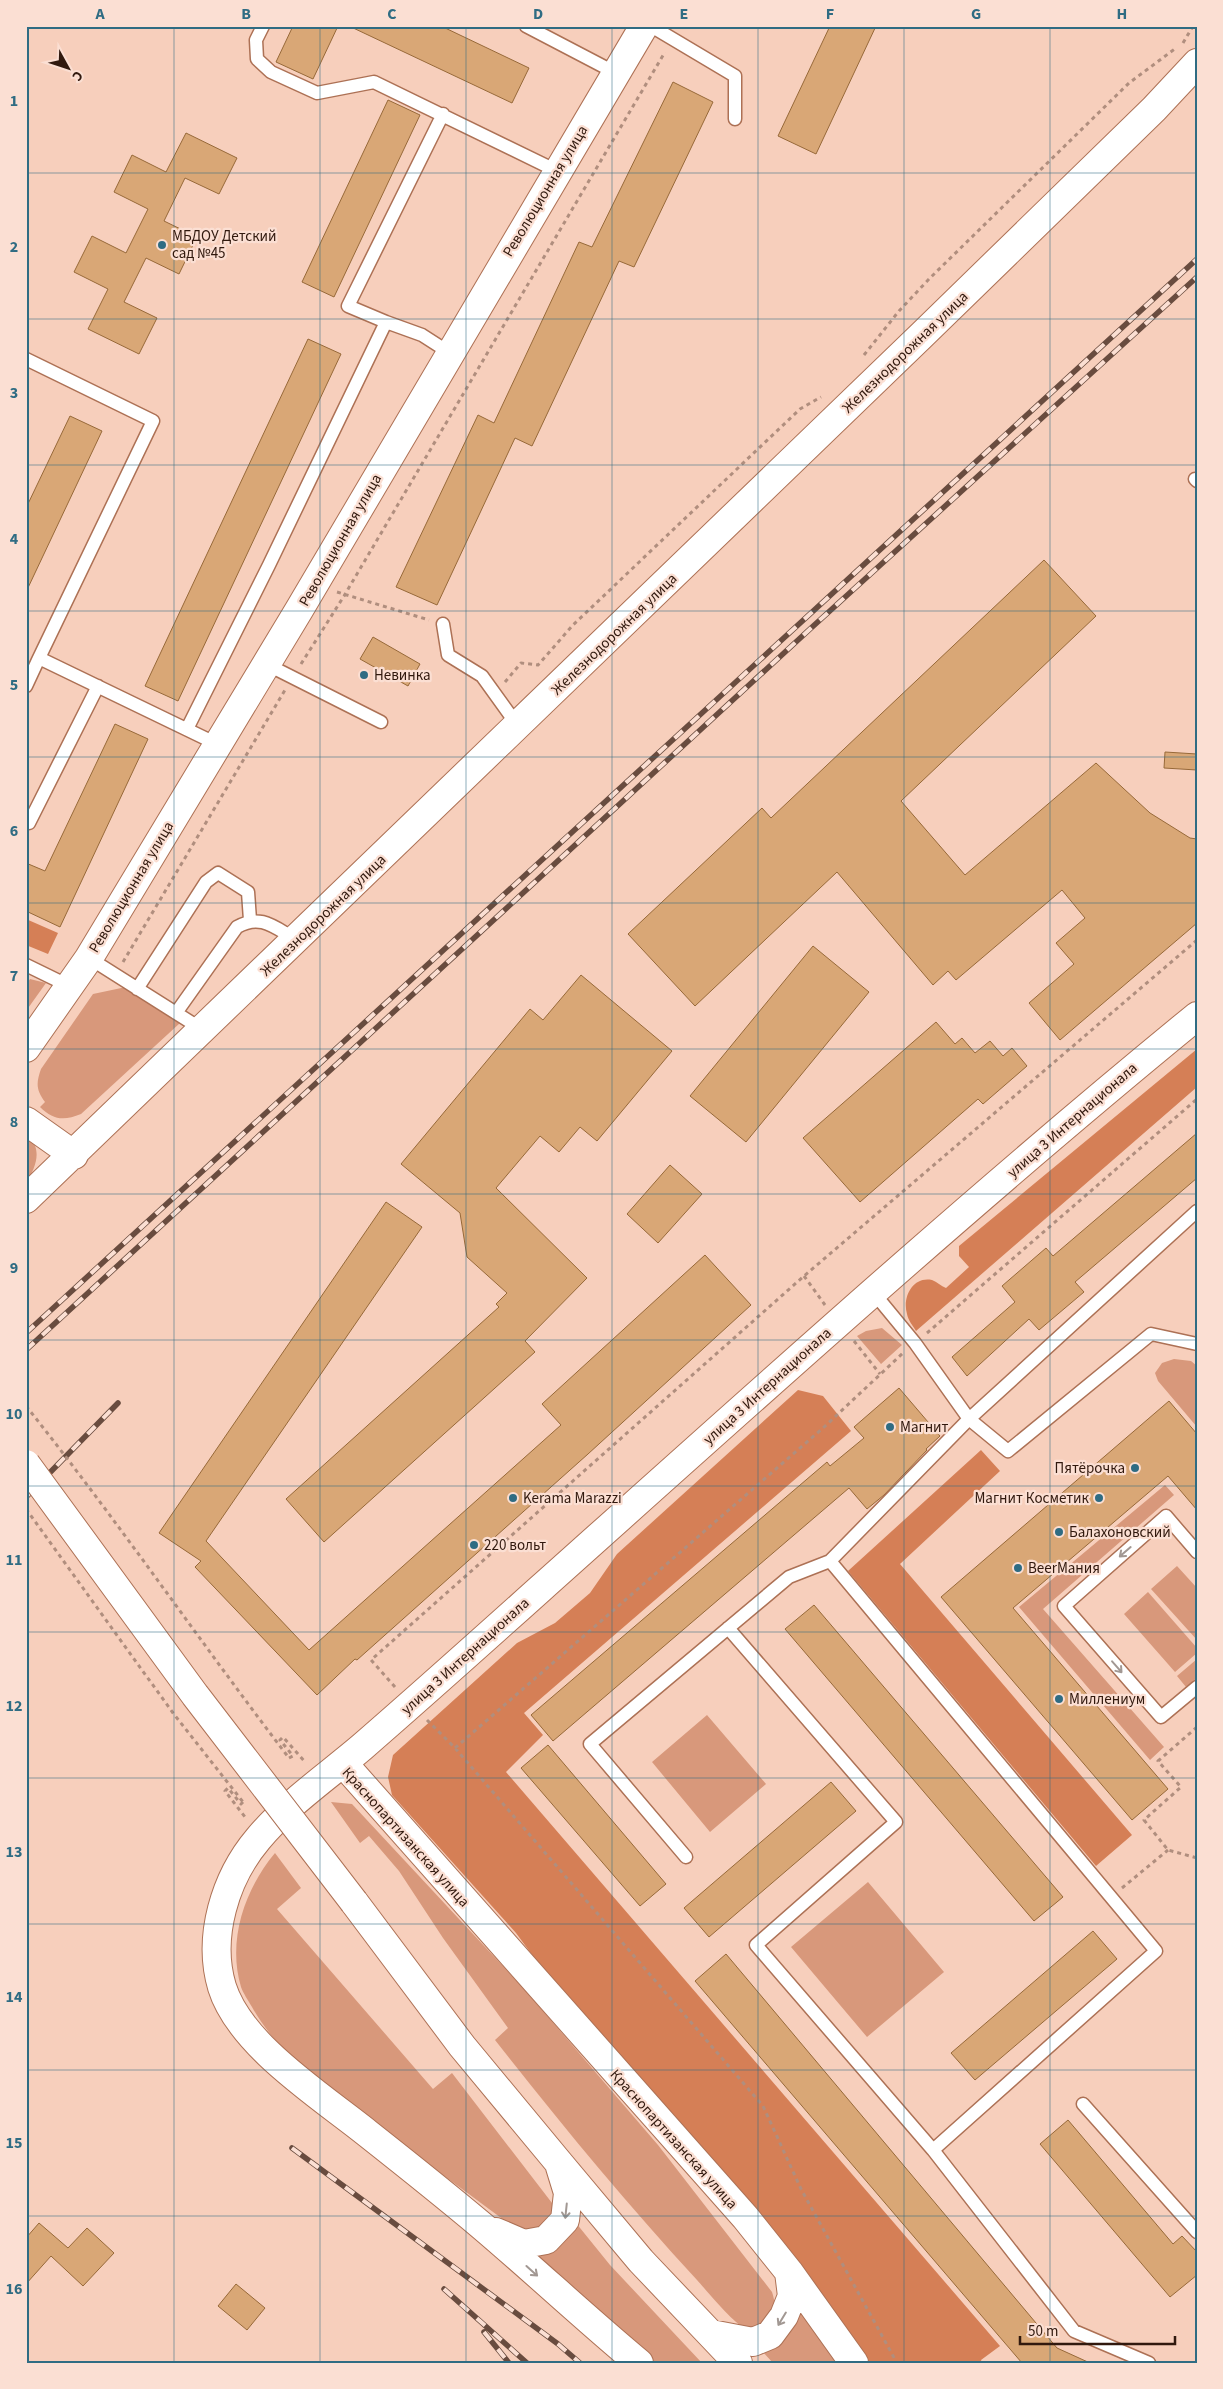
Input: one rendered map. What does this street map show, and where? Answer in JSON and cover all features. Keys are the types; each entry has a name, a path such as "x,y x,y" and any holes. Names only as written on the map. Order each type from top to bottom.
{"main road":[{"name":"Революционная улица","path":"26,1048 89,958 266,664 644,26"},
{"name":"Железнодорожная улица","path":"26,1199 204,1030 1147,116 1197,63"},
{"name":"улица 3 Интернационала","path":"343,1763 873,1292 1114,1084 1197,1016"},
{"path":"26,1121 74,1155"},
{"path":"26,1464 195,1694 462,2046 641,2261 738,2363"},
{"name":"Краснопартизанская улица","path":"639,2363 578,2312 483,2227 279,2065 239,2020 223,1990 218,1963 218,1931 225,1899 238,1868 258,1838 343,1763 745,2217 789,2272 854,2363"},
{"path":"483,2227 524,2244 546,2240 565,2220 568,2193 559,2163"},
{"path":"711,2334 753,2342 770,2336 784,2316 792,2296 789,2272"}],"lane":[{"path":"263,26 256,40 257,59 271,72 317,93 374,82 557,171"},
{"path":"526,26 616,73"},
{"path":"651,26 735,76 735,119"},
{"path":"443,114 348,306 422,335 450,353"},
{"path":"187,729 265,573 386,322"},
{"path":"26,359 153,421 26,686"},
{"path":"443,624 448,655 482,676 518,726"},
{"path":"39,658 217,744"},
{"path":"266,664 381,722"},
{"path":"26,823 29,823 98,686"},
{"path":"137,989 206,882 218,873 248,892 250,920"},
{"path":"176,1013 238,927 250,920 262,921 297,940"},
{"path":"89,958 204,1030"},
{"path":"26,965 69,986"},
{"path":"686,1857 590,1744 789,1577 830,1561 969,1419 1197,1211"},
{"path":"873,1292 915,1344 969,1419 1008,1450 1151,1334 1197,1344"},
{"path":"1197,1552 1166,1516 1064,1606 1161,1717 1197,1687"},
{"path":"830,1561 1156,1951 933,2150"},
{"path":"728,1628 896,1822 756,1945 933,2150 1074,2331 1149,2363"},
{"path":"1083,2104 1197,2232"}],"path":[{"path":"858,363 899,311 930,278 1128,83 1183,43 1193,26"},
{"path":"115,975 292,678 344,596 673,38"},
{"path":"495,694 522,663 538,664 574,625 800,409 824,395"},
{"path":"344,596 443,624"},
{"path":"386,1691 393,1685 371,1660 804,1276 1197,940"},
{"path":"933,1327 1197,1099"},
{"path":"891,1363 823,1428 455,1748 763,2106 801,2189 897,2363"},
{"path":"26,1406 73,1465 202,1644 290,1758 293,1756 280,1740 283,1737 306,1764"},
{"path":"26,1509 173,1712 242,1802 240,1804 228,1788 225,1791 247,1820 254,1814"},
{"path":"1197,1727 1158,1761 1181,1787 1144,1820 1168,1850 1197,1858"},
{"path":"300,1770 312,1758"},
{"path":"1111,1897 1168,1850"}],"shaded area":[{"path":"26,919 58,933 48,954 26,945"},
{"path":"30,979 46,983 26,1011 26,985"},
{"path":"126,987 180,1023 81,1114 69,1118 59,1118 50,1115 40,1107 45,1102 38,1086 41,1069 93,994"},
{"path":"1197,1049 1197,1087 916,1331 908,1318 906,1307 908,1295 914,1285 919,1281 932,1280 946,1288 969,1267 959,1256 959,1246"},
{"path":"26,1133 35,1145 36,1157 33,1170 26,1183"},
{"path":"882,1328 902,1345 881,1364 857,1336 866,1331"},
{"path":"1174,1359 1191,1361 1197,1366 1197,1427 1158,1381 1155,1373 1162,1363"},
{"path":"798,1390 823,1396 851,1431 524,1713 543,1735 506,1772 1000,2346 981,2360 982,2363 864,2363 590,2033 516,1933 392,1795 388,1777 393,1755 517,1643 555,1623 590,1593 617,1554"},
{"path":"981,1450 1000,1471 900,1564 1132,1835 1096,1866 848,1571"},
{"path":"1165,1485 1174,1495 1043,1609 1164,1747 1150,1760 1019,1607"},
{"path":"1177,1566 1197,1588 1197,1640 1151,1589"},
{"path":"1148,1592 1197,1648 1197,1653 1175,1672 1124,1614"},
{"path":"1197,1659 1197,1678 1186,1687 1177,1676"},
{"path":"707,1715 766,1784 710,1832 652,1762"},
{"path":"331,1802 352,1804 525,1990 658,2145 772,2292 774,2310 769,2320 761,2326 751,2329 745,2328 734,2320 645,2222 594,2162 495,2040 508,2028 443,1938 399,1871 369,1836 360,1843"},
{"path":"275,1853 301,1888 277,1909 433,2089 452,2073 552,2203 553,2214 534,2233 516,2229 342,2102 301,2067 266,2029 242,1989 237,1969 236,1951 238,1933 247,1899 264,1867"},
{"path":"868,1882 944,1972 867,2037 791,1947"},
{"path":"576,2223 610,2265 702,2363 648,2363 529,2256 552,2250 562,2244"},
{"path":"797,2307 844,2363 773,2363 762,2351"}],"building":[{"path":"293,26 338,26 313,79 276,62"},
{"path":"349,26 441,26 529,68 512,103"},
{"path":"830,26 876,26 816,154 778,136"},
{"path":"673,82 713,102 634,267 619,261 532,446 515,438 437,605 396,587 478,415 494,423 579,242 592,247"},
{"path":"388,100 420,115 334,297 302,282"},
{"name":"МБДОУ Детский сад №45","path":"186,133 237,158 219,194 185,178 164,221 197,237 179,274 146,258 124,302 157,318 139,354 88,329 108,289 74,272 92,236 126,253 148,209 114,192 132,155 166,172"},
{"path":"308,339 341,354 178,701 145,686"},
{"path":"70,416 102,431 26,592 26,508"},
{"path":"1044,560 1096,616 901,801 965,875 1096,763 1150,813 1190,838 1197,839 1197,923 1060,1040 1029,1003 1074,964 1056,943 1085,918 1062,890 956,980 948,971 933,985 837,872 695,1006 628,934 762,808 771,818"},
{"path":"373,637 420,664 408,686 360,659"},
{"path":"115,724 148,739 60,927 26,911 26,863 45,871"},
{"path":"1165,752 1197,754 1197,770 1164,768"},
{"path":"813,946 869,992 746,1142 690,1096"},
{"path":"581,975 672,1051 597,1141 580,1127 559,1152 540,1136 496,1188 587,1278 525,1341 535,1352 324,1542 286,1499 499,1307 496,1304 507,1293 467,1257 460,1213 401,1164 530,1009 543,1020"},
{"path":"936,1022 955,1044 962,1038 975,1053 990,1041 1003,1056 1012,1048 1027,1066 983,1104 978,1099 860,1202 803,1138"},
{"path":"1197,1133 1197,1178 1075,1282 1084,1292 1039,1330 1029,1319 967,1376 952,1357 1015,1302 1002,1286 1046,1248 1053,1256"},
{"path":"670,1165 702,1194 658,1243 627,1214"},
{"path":"386,1202 422,1227 206,1541 309,1650 561,1425 542,1404 705,1255 751,1305 588,1454 357,1660 355,1659 317,1695 195,1567 201,1561 159,1533"},
{"path":"899,1388 940,1436 884,1495 867,1509 849,1488 553,1741 531,1715 827,1462 830,1466 864,1438 854,1427"},
{"name":"Миллениум","path":"1169,1401 1197,1434 1197,1510 1168,1476 1013,1608 1168,1789 1132,1820 941,1597"},
{"path":"814,1605 1063,1897 1034,1921 785,1629"},
{"path":"548,1745 666,1884 640,1906 521,1768"},
{"path":"831,1782 856,1811 709,1937 684,1908"},
{"path":"1093,1931 1117,1959 975,2080 951,2053"},
{"path":"726,1954 1057,2348 1090,2363 1022,2363 695,1981"},
{"path":"1068,2120 1173,2244 1182,2236 1197,2252 1197,2275 1170,2297 1040,2144"},
{"path":"39,2223 68,2248 87,2228 114,2253 83,2286 51,2256 26,2284 26,2238"},
{"path":"236,2284 265,2308 247,2330 218,2306"}],"railway":[{"path":"26,1333 1197,259"},
{"path":"26,1350 810,629 1197,277"},
{"path":"26,1497 118,1403"},
{"path":"292,2148 558,2344 580,2363"},
{"path":"444,2289 527,2363"},
{"path":"484,2332 509,2363"}],"place":[{"name":"МБДОУ Детский сад №45","path":"162,245"},
{"name":"Невинка","path":"364,675"},
{"name":"Магнит","path":"890,1427"},
{"name":"Пятёрочка","path":"1135,1468"},
{"name":"Kerama Marazzi","path":"513,1498"},
{"name":"Магнит Косметик","path":"1099,1498"},
{"name":"Балахоновский","path":"1059,1532"},
{"name":"220 вольт","path":"474,1545"},
{"name":"BeerМания","path":"1018,1568"},
{"name":"Миллениум","path":"1059,1699"}]}
